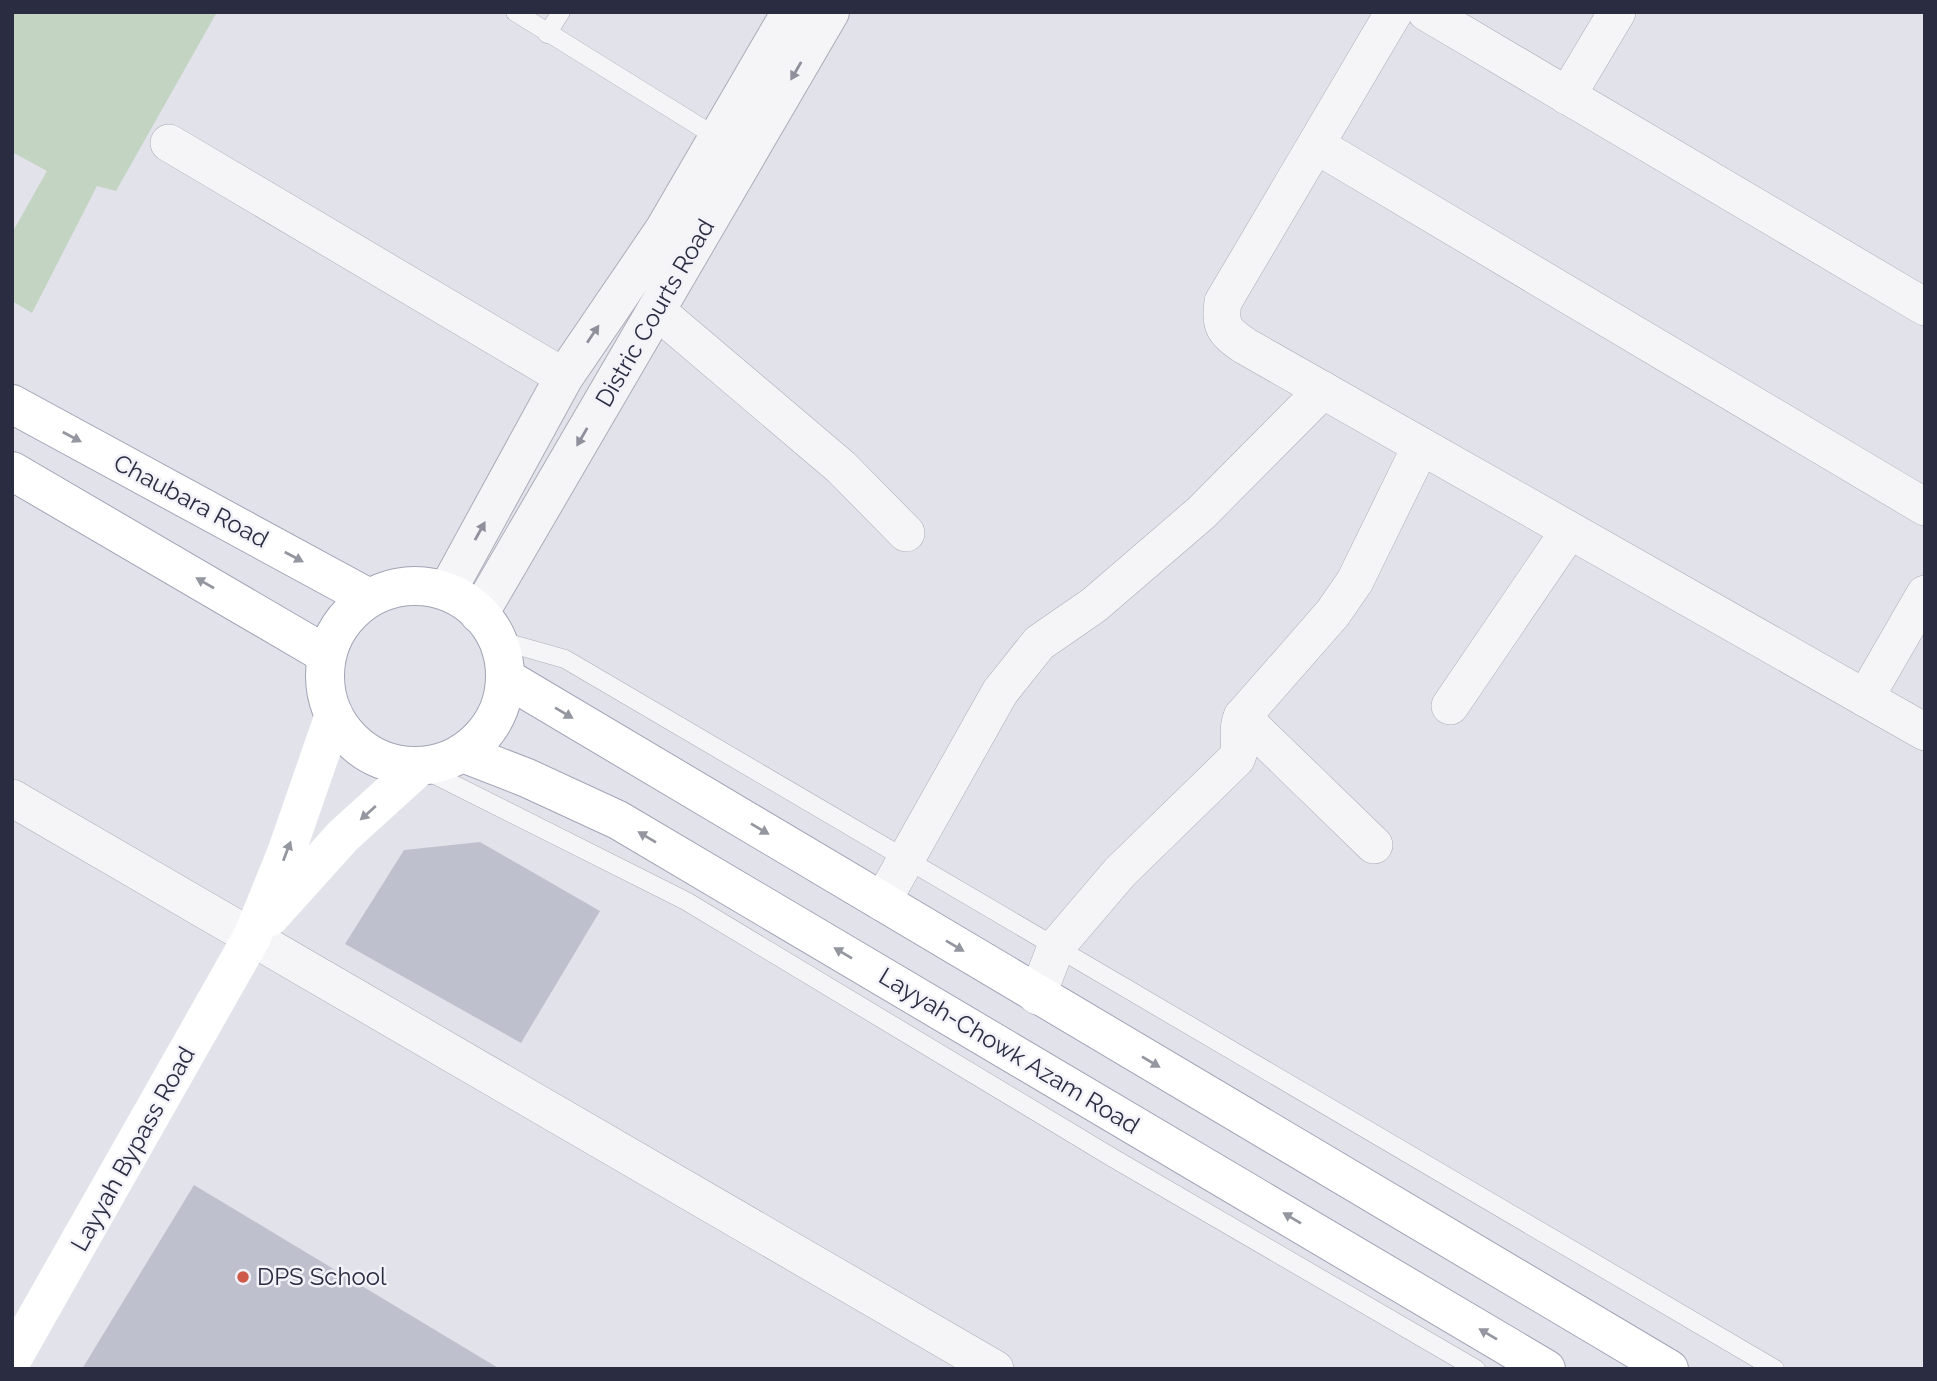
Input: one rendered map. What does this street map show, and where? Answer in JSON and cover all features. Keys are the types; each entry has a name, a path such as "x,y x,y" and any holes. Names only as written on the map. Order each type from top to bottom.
{"main road":[{"name":"Chaubara Road","path":"12,404 369,598"},
{"path":"12,471 327,655"},
{"path":"421,586 447,591 489,627 506,678 503,701 494,721 481,739 463,753 441,763 419,767 392,763 368,753 349,737 334,716 325,686 327,655 343,622 369,598 394,588 421,586"},
{"path":"506,678 1037,996 1670,1369"},
{"name":"Layyah Bypass Road","path":"18,1338 252,937 286,853 334,716"},
{"name":"Layyah-Chowk Azam Road","path":"463,753 527,778 618,820 1546,1369"},
{"name":"Layyah Bypass Road","path":"252,937 343,836 419,767"}],"street":[{"name":"Distric Courts Road","path":"447,591 564,377 664,230 791,12"},
{"name":"Distric Courts Road","path":"489,627 656,310 830,12"},
{"path":"1394,12 1223,302 1220,319 1228,334 1925,732"},
{"path":"1426,12 1925,307"},
{"path":"1567,96 1617,12"},
{"path":"169,143 564,377"},
{"path":"1315,145 1925,507"},
{"path":"656,310 841,467 906,533"},
{"path":"882,902 1000,692 1019,665 1039,643 1094,605 1201,513 1323,390"},
{"path":"1037,996 1056,947 1127,864 1236,759 1241,748 1239,725 1242,717 1333,613 1355,581 1421,446"},
{"path":"1450,706 1569,531"},
{"path":"1865,698 1925,594"},
{"path":"1242,717 1374,845"},
{"path":"12,798 995,1369"}],"lane":[{"path":"515,12 718,138"},
{"path":"547,34 561,12"},
{"path":"489,627 565,659 1775,1369"},
{"path":"419,767 686,901 1101,1151 1476,1369"}],"green space":[{"path":"12,12 217,12 116,191 97,186 32,313 12,301 12,233 47,171 12,152"}],"building":[{"path":"480,842 600,911 521,1043 345,944 404,850"},
{"name":"DPS School","path":"194,1185 500,1369 82,1369"}],"place":[{"name":"DPS School","path":"243,1277"}]}
